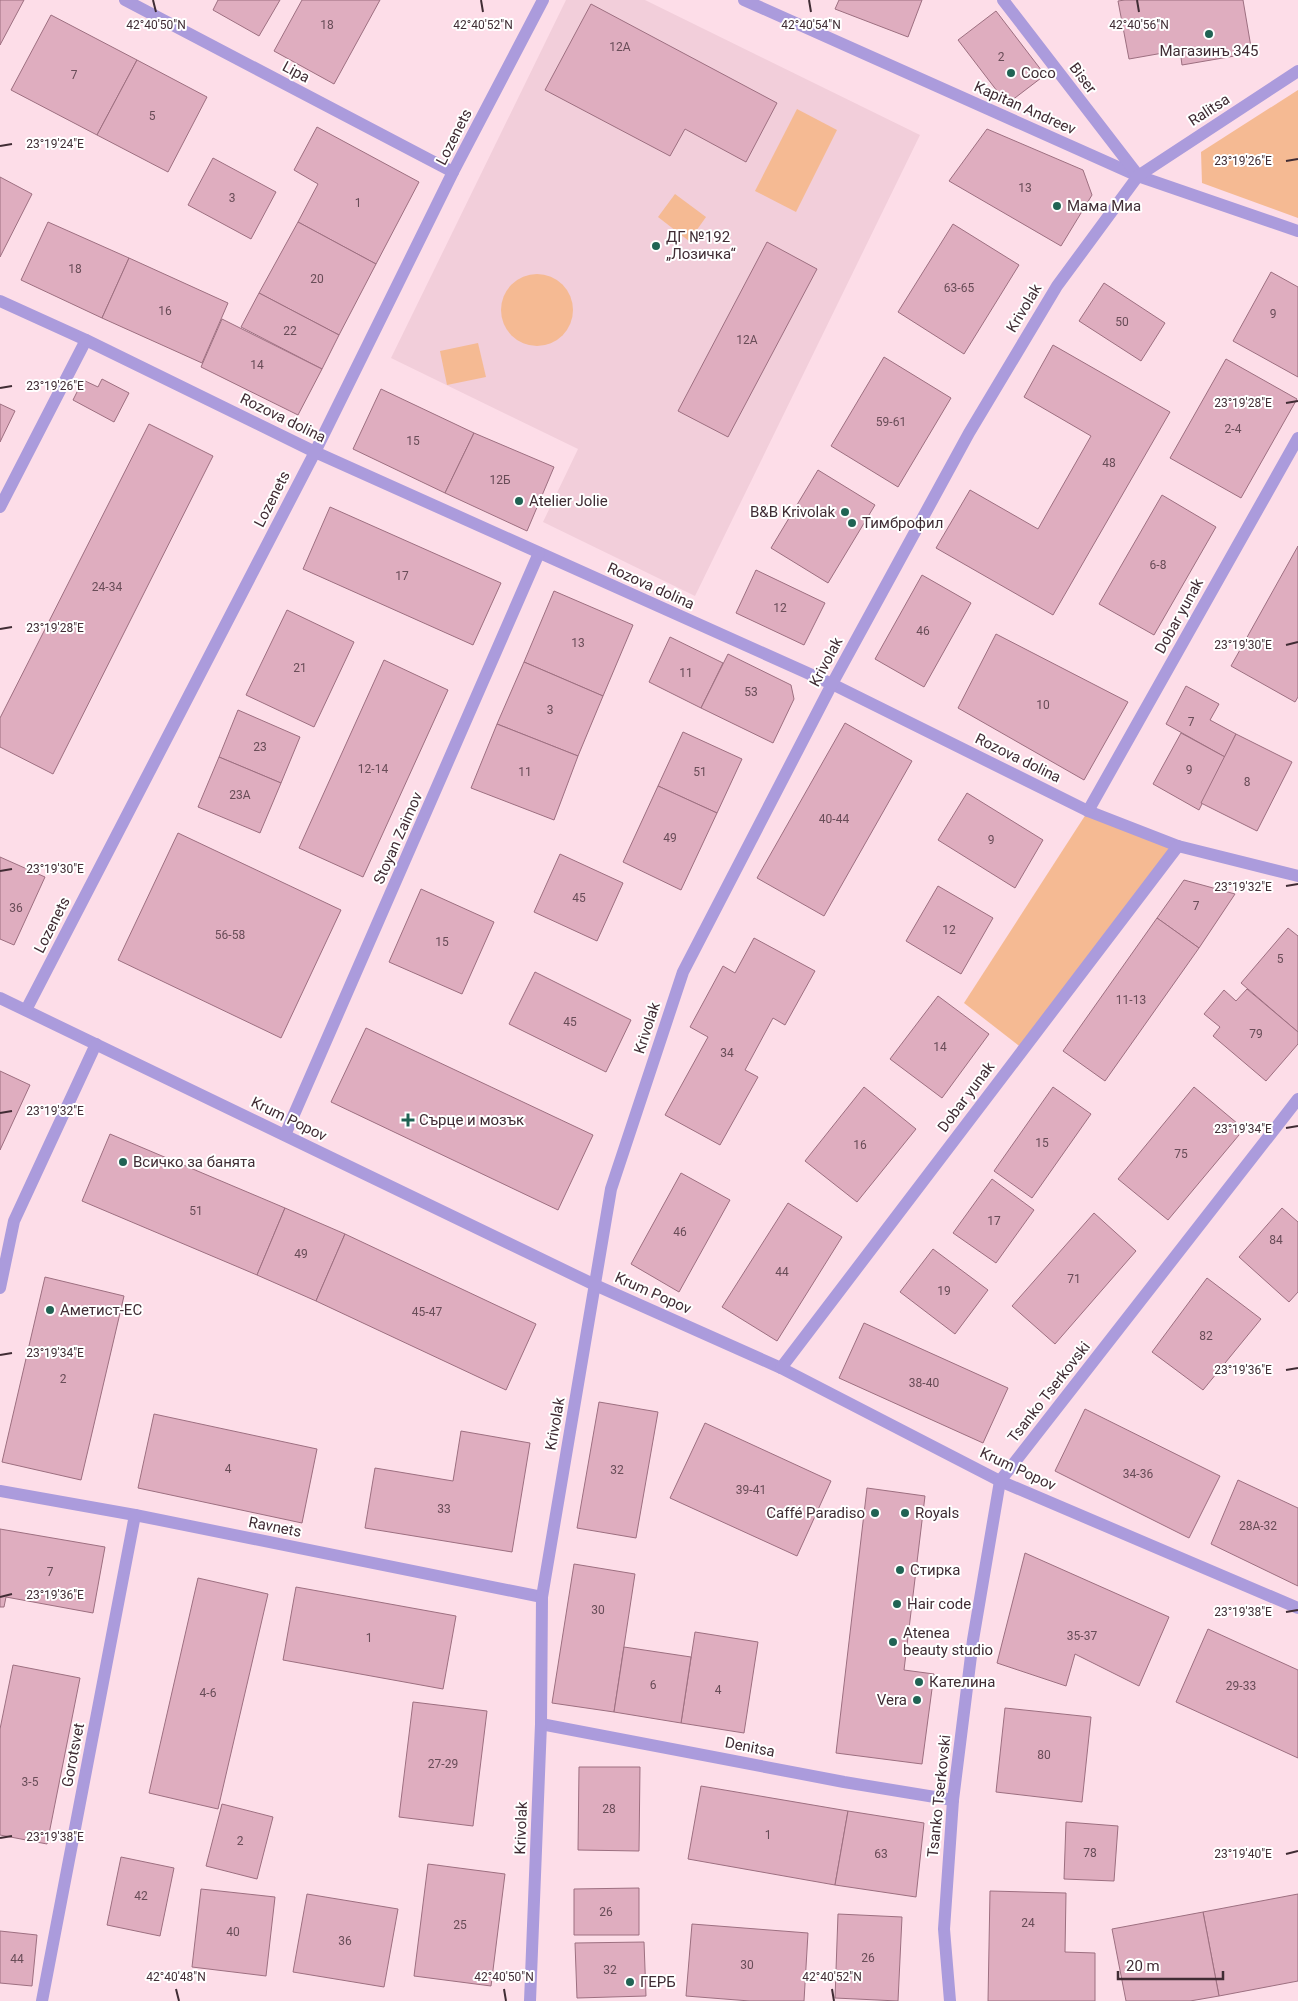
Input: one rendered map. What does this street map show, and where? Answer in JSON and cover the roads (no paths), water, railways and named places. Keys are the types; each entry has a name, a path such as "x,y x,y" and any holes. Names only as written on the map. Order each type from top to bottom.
{"street":[{"name":"Lipa","path":"125,0 453,172"},
{"name":"Lozenets","path":"26,1010 315,452 453,172 543,0"},
{"name":"Kapitan Andreev","path":"744,0 1138,176 1298,231"},
{"name":"Biser","path":"1003,0 1138,176"},
{"name":"Ralitsa","path":"1138,176 1298,71"},
{"name":"Krivolak","path":"530,2001 541,1724 542,1597 611,1189 683,972 832,684 969,433 1056,286 1138,176"},
{"name":"Rozova dolina","path":"0,301 86,340 315,452 832,684 1088,811 1178,846 1298,876"},
{"path":"0,507 86,340"},
{"name":"Dobar yunak","path":"1088,811 1298,438"},
{"name":"Stoyan Zaimov","path":"286,1135 539,553"},
{"name":"Dobar yunak","path":"781,1368 1178,846"},
{"name":"Krum Popov","path":"0,998 595,1285 781,1368 1000,1480 1298,1608"},
{"path":"0,1288 14,1220 96,1044"},
{"name":"Tsanko Tserkovski","path":"950,2001 944,1929 953,1800 973,1640 1000,1480 1298,1099"},
{"name":"Ravnets","path":"0,1491 135,1515 542,1597"},
{"name":"Gorotsvet","path":"42,2001 135,1515"},
{"name":"Denitsa","path":"541,1724 844,1782 953,1800"}],"place":[{"name":"Магазинъ 345","path":"1209,34"},
{"name":"Coco","path":"1011,73"},
{"name":"Мама Миа","path":"1057,206"},
{"name":"ДГ №192 „Лозичка“","path":"656,246"},
{"name":"Atelier Jolie","path":"519,501"},
{"name":"B&B Krivolak","path":"845,512"},
{"name":"Тимброфил","path":"852,523"},
{"name":"Сърце и мозък","path":"408,1120"},
{"name":"Всичко за банята","path":"123,1162"},
{"name":"Аметист-ЕС","path":"50,1310"},
{"name":"Caffé Paradiso","path":"875,1513"},
{"name":"Royals","path":"905,1513"},
{"name":"Стирка","path":"900,1570"},
{"name":"Hair code","path":"897,1604"},
{"name":"Atenea beauty studio","path":"893,1642"},
{"name":"Кателина","path":"919,1682"},
{"name":"Vera","path":"917,1700"},
{"name":"ГЕРБ","path":"630,1982"}]}
